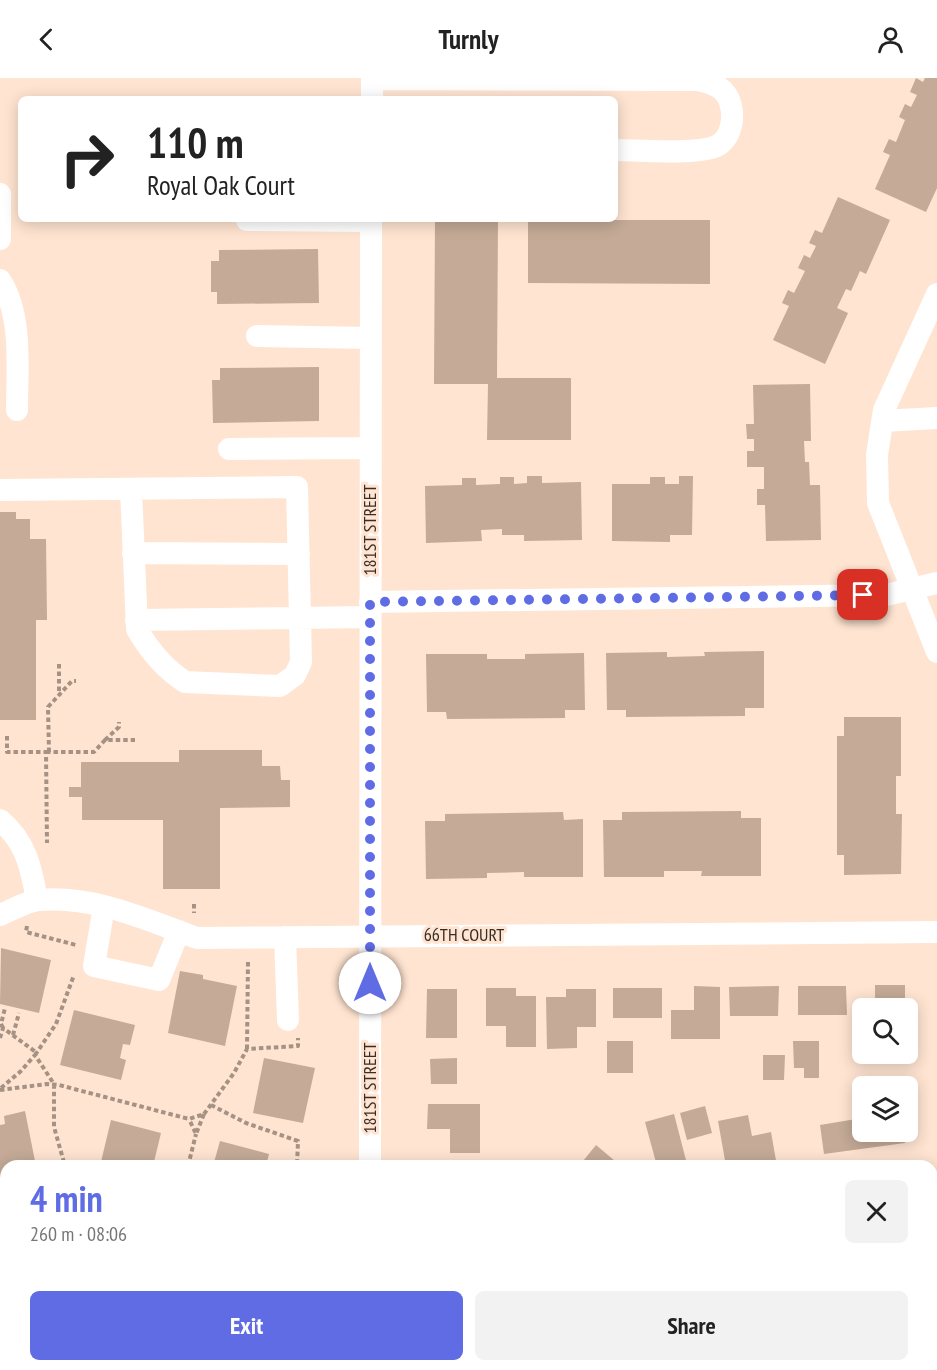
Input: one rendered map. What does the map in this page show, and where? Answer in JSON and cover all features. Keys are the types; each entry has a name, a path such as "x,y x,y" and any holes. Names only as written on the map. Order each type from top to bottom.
{"street":[{"path":"372,85 698,80 717,85 729,98 733,114 729,132 719,145 698,151 618,150"},
{"path":"0,194 0,239"},
{"name":"181ST STREET","path":"370,1160 371,222"},
{"path":"0,280 6,289 17,333 17,410"},
{"path":"937,294 884,410 877,455 878,503 937,652"},
{"path":"257,336 371,338"},
{"path":"882,421 937,418"},
{"path":"229,449 370,448"},
{"path":"0,490 131,489 297,488 301,662 295,675 280,686 185,682 148,648 137,629 136,620 131,489"},
{"path":"134,553 299,554"},
{"path":"136,620 301,618 370,609 886,595 937,583"},
{"path":"0,820 11,829 30,861 37,900"},
{"name":"66TH COURT","path":"0,915 37,900 69,900 187,924 197,938 937,932"},
{"path":"104,906 94,966 159,980 187,924"},
{"path":"285,937 293,1028"}],"path":[{"path":"59,664 59,695"},
{"path":"47,843 48,707 72,681 76,681"},
{"path":"7,736 8,752 94,752 119,727 119,722"},
{"path":"105,740 135,740"},
{"path":"187,924 194,903"},
{"path":"28,921 26,932 84,947"},
{"path":"190,1160 204,1114 234,1073 248,1049 248,954"},
{"path":"0,1089 36,1054 62,1011 75,973"},
{"path":"0,1038 5,1008"},
{"path":"13,1035 19,1013"},
{"path":"3,1028 36,1054 54,1084 54,1127 64,1160"},
{"path":"248,1049 298,1046 293,1028"},
{"path":"0,1089 54,1084 189,1119 204,1114"},
{"path":"211,1105 246,1124 298,1141 297,1160"},
{"path":"189,1119 196,1134"}],"building":[{"path":"916,78 923,82 925,78 937,78 937,188 926,212 875,189 890,155 883,152 889,139 896,142 905,120 899,117 905,104 911,107 917,95 910,92"},
{"path":"838,197 890,220 866,274 860,271 851,291 846,289 837,308 848,313 825,364 773,340 789,306 782,303 788,290 794,293 805,271 798,268 804,255 810,258 816,246 809,243 815,230 822,233"},
{"path":"710,220 710,284 528,283 528,222"},
{"path":"435,222 498,222 497,378 571,378 571,440 487,440 488,384 434,384"},
{"path":"318,249 319,303 217,304 217,292 211,292 211,261 219,261 219,250"},
{"path":"319,367 319,421 213,423 212,380 220,380 220,368"},
{"path":"810,384 811,441 804,441 805,462 809,462 810,485 820,485 821,540 766,541 765,505 757,505 757,489 764,489 764,467 747,467 747,451 754,451 754,439 747,439 746,424 754,424 753,385"},
{"path":"527,476 542,476 542,483 581,482 582,540 524,541 524,535 502,535 502,529 481,530 482,541 426,543 425,486 462,485 462,478 476,478 476,485 500,484 500,477 514,477 514,484 527,483"},
{"path":"679,476 693,476 692,535 670,535 670,542 612,541 612,484 650,484 650,477 665,477 665,484 679,484"},
{"path":"0,512 16,512 16,519 30,519 30,539 46,539 47,620 36,620 36,720 0,720"},
{"path":"764,651 764,708 745,708 745,716 626,717 626,710 607,710 606,653 667,652 667,657 705,656 704,652"},
{"path":"584,653 585,710 565,710 565,718 447,719 446,712 427,712 426,654 487,654 487,659 525,659 525,654"},
{"path":"844,717 901,717 901,776 896,776 896,814 902,814 901,874 844,875 844,855 837,855 837,736 844,736"},
{"path":"179,750 262,750 262,766 280,766 281,780 290,780 290,807 220,808 220,889 163,889 163,820 82,820 82,797 69,797 69,787 81,787 81,762 179,762"},
{"path":"741,811 741,818 761,818 761,876 701,876 702,871 664,871 664,877 604,877 603,820 622,820 622,812"},
{"path":"563,812 564,820 583,819 583,877 524,877 524,872 487,873 487,878 426,879 425,821 445,821 445,814"},
{"path":"1,948 51,960 39,1013 0,1004"},
{"path":"180,971 203,975 203,979 237,986 225,1046 168,1033"},
{"path":"875,985 905,985 905,998 875,998"},
{"path":"694,986 720,987 720,1039 671,1039 671,1010 694,1010"},
{"path":"779,986 778,1016 730,1016 729,987"},
{"path":"798,986 846,986 847,1015 798,1015"},
{"path":"486,988 516,988 516,996 536,996 536,1047 506,1047 506,1026 486,1026"},
{"path":"613,988 662,988 662,1018 613,1018"},
{"path":"427,989 457,989 457,1038 426,1038"},
{"path":"566,989 596,989 596,1027 577,1027 577,1048 547,1049 546,997 566,997"},
{"path":"74,1010 135,1025 130,1045 123,1044 120,1058 126,1060 121,1080 60,1065"},
{"path":"607,1041 633,1041 633,1073 607,1073"},
{"path":"793,1041 819,1041 819,1078 804,1078 804,1068 794,1068"},
{"path":"763,1055 785,1055 784,1080 763,1080"},
{"path":"264,1058 315,1068 303,1123 253,1113"},
{"path":"457,1058 457,1084 431,1084 430,1059"},
{"path":"428,1104 480,1104 480,1153 450,1153 450,1129 427,1129"},
{"path":"705,1106 712,1133 687,1140 680,1113"},
{"path":"25,1111 35,1160 0,1160 0,1125 5,1124 4,1116"},
{"path":"674,1114 686,1160 655,1160 645,1122"},
{"path":"748,1115 752,1136 771,1132 776,1160 725,1160 718,1121"},
{"path":"111,1120 161,1133 154,1160 101,1160"},
{"path":"852,1120 852,1142 905,1143 824,1154 820,1125"},
{"path":"220,1141 269,1154 268,1160 215,1160"},
{"path":"596,1145 614,1160 584,1160"}],"route":[{"path":"370,983 370,602 863,595"}]}
